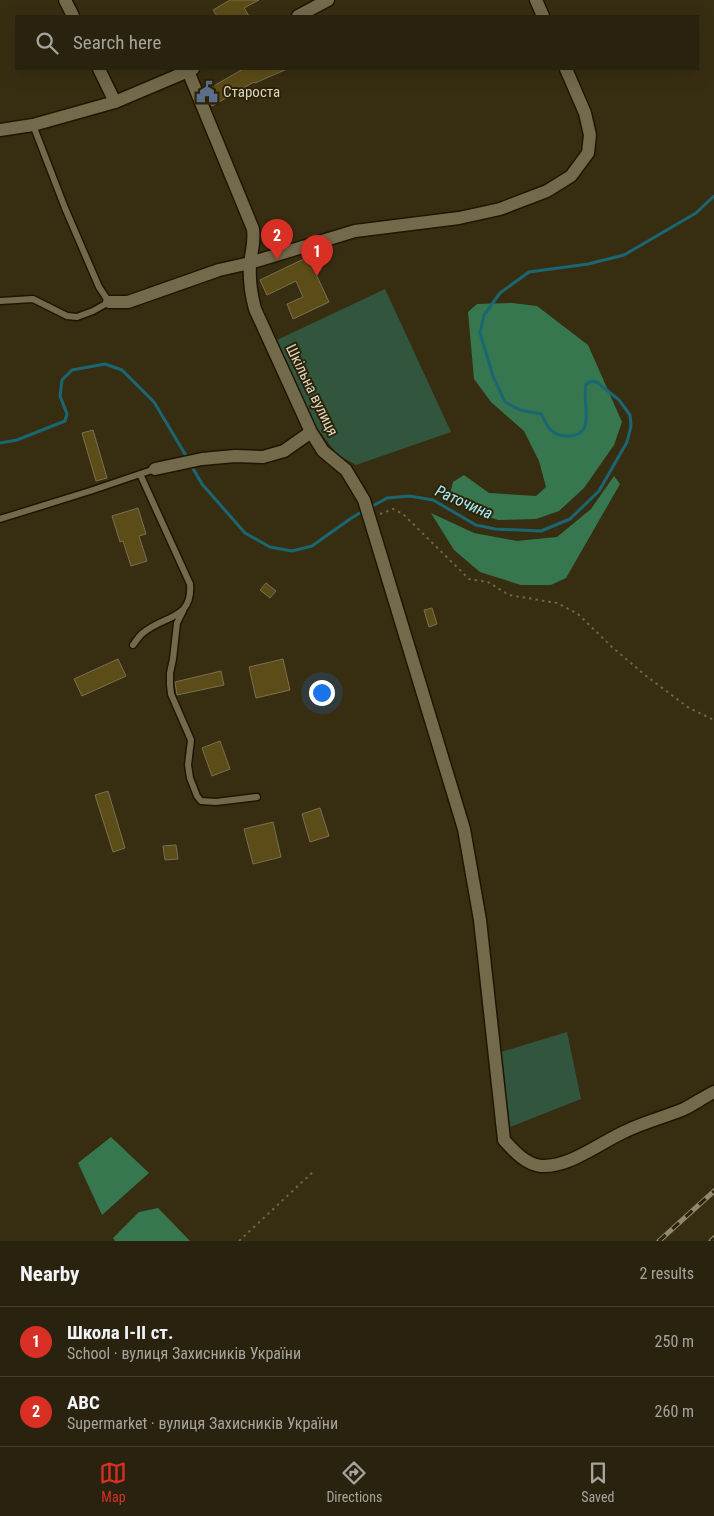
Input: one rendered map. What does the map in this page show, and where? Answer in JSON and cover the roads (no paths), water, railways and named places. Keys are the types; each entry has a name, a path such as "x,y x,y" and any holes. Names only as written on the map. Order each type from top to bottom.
{"street":[{"path":"66,0 73,15"},
{"path":"299,15 314,3 328,0"},
{"path":"536,0 543,15"},
{"path":"99,70 115,102"},
{"path":"0,130 33,125 115,102 190,70"},
{"name":"Шкільна вулиця","path":"190,70 253,229 254,244 250,263 250,289 255,308 311,432 323,450 346,470 364,500 464,829 480,920 504,1140 516,1154 526,1161 538,1166 549,1166 568,1160 625,1131 683,1109 714,1092"},
{"path":"109,302 128,302 219,270 250,263 355,231 500,210 547,191 571,176 588,153 590,136 586,113 566,70"},
{"path":"155,469 202,459 235,456 263,457 284,451 311,432"}],"lane":[{"path":"0,301 32,299 67,316 77,317 93,312 109,302 99,287 65,208 33,125"},
{"path":"0,519 90,492 155,469"},
{"path":"140,474 190,584 189,602 177,623 170,673 172,694 191,740 188,765 190,778 197,796 202,801 216,802 257,797"},
{"path":"133,645 143,633 183,611"}],"waterway":[{"name":"Раточина","path":"369,508 387,498 409,496 433,500 476,525 495,529 541,531 570,519 599,491 627,442 631,426 630,415 619,400 593,381 586,384 585,425 582,431 575,435 565,436 555,433 550,429 541,414 520,410 505,402 493,376 480,333 484,315 500,293 529,272 588,264 624,255 696,213 714,196"},
{"name":"Раточина","path":"0,443 17,440 65,421 67,414 60,396 62,380 72,370 105,364 122,370 154,402 188,459"},
{"name":"Раточина","path":"191,465 202,484 245,533 270,547 292,551 312,546 363,511"}],"railway":[{"path":"659,1241 714,1191"},
{"path":"711,1241 714,1238"}],"place":[{"name":"Староста","path":"207,92"},
{"name":"ABC","path":"277,260"},
{"name":"Школа І-ІІ ст.","path":"317,276"}]}
